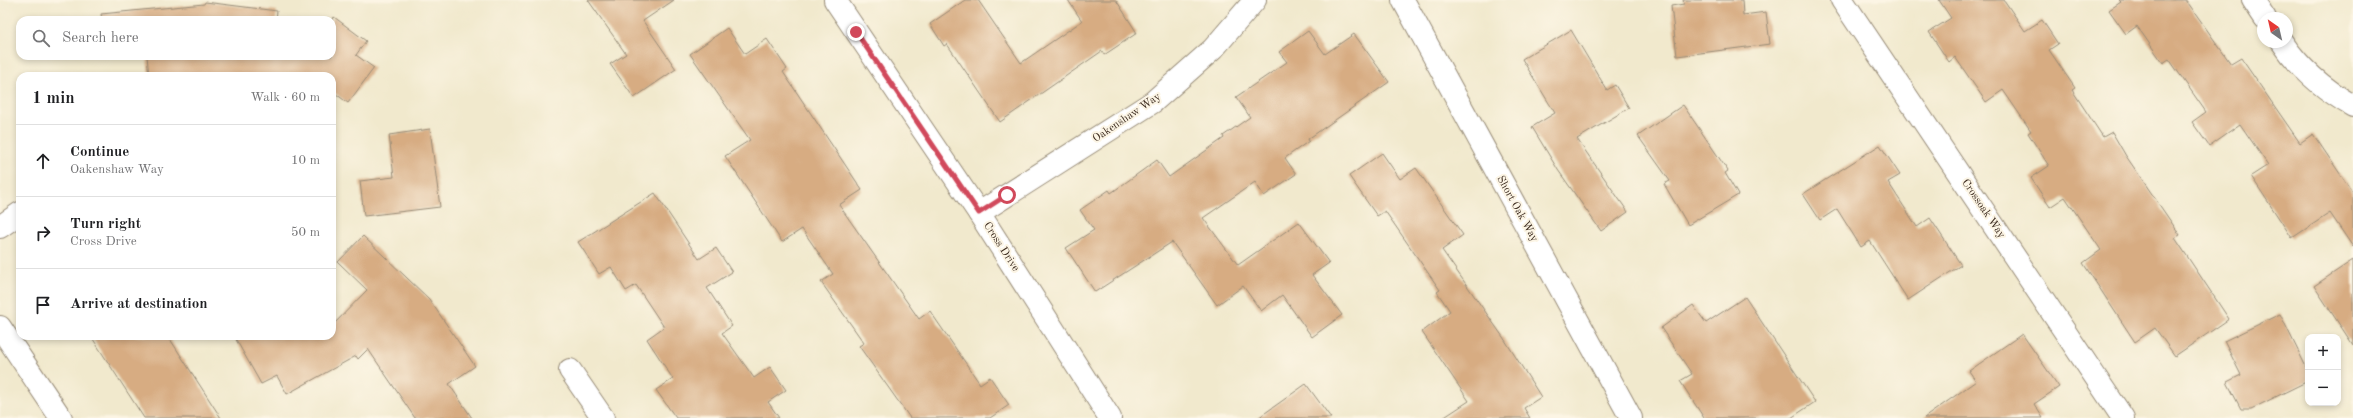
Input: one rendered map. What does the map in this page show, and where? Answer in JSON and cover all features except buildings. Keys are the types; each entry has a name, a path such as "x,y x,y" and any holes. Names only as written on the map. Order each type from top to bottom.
{"street":[{"name":"Cross Drive","path":"835,0 979,213 1110,418"},
{"name":"Oakenshaw Way","path":"979,213 1153,102 1213,49 1255,0"},
{"name":"Short Oak Way","path":"1403,0 1631,418"},
{"name":"Crossoak Way","path":"1842,0 2123,418"},
{"path":"2253,0 2261,12"},
{"path":"2287,48 2309,74 2337,97 2353,106"},
{"path":"0,227 16,216"},
{"path":"0,327 61,418"},
{"path":"570,370 602,418"}],"route":[{"path":"856,32 979,213 1007,195"}]}
